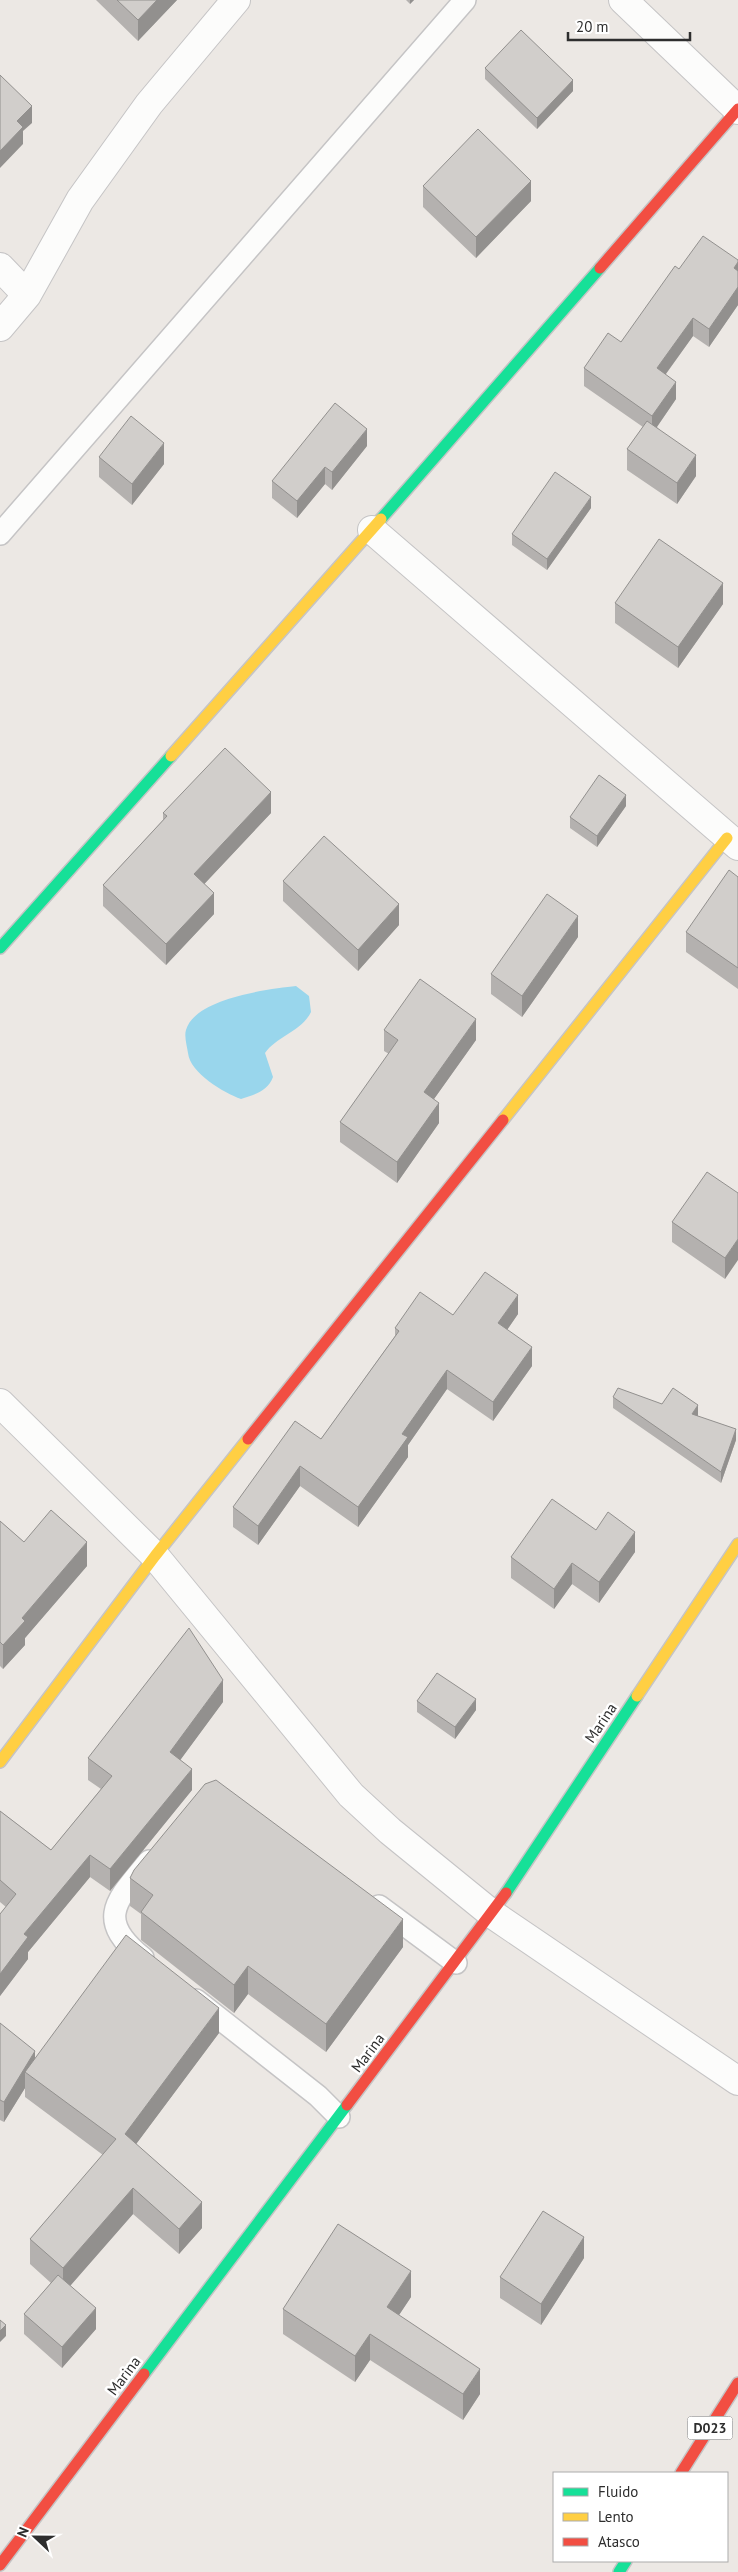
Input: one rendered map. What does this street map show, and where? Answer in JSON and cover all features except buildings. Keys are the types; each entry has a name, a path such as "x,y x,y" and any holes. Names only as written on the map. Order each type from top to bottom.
{"street":[{"path":"0,327 27,295 80,200 149,104 236,0"},
{"path":"0,948 372,530 738,109 623,0"},
{"path":"0,267 27,295"},
{"path":"0,1762 155,1556 732,842 372,530"},
{"path":"0,1403 155,1556 351,1795 390,1831 492,1914 738,2081"},
{"name":"Marina","path":"0,2565 492,1914 738,1544"},
{"name":"D023","path":"682,2472 738,2383"}],"lane":[{"path":"0,534 464,0"},
{"path":"158,1970 128,1946 118,1933 114,1914 124,1891 161,1846"},
{"path":"360,1892 456,1962"},
{"path":"181,1988 318,2096 339,2118"}],"water":[{"path":"296,986 309,996 311,1012 307,1019 276,1042 265,1053 273,1077 268,1086 256,1094 241,1099 217,1087 201,1075 190,1060 185,1038 185,1032 192,1019 203,1010 234,997"}],"traffic: fast":[{"path":"381,519 600,268"},
{"path":"0,948 171,756"},
{"path":"506,1893 637,1696"},
{"path":"144,2374 347,2105"},
{"path":"619,2572 625,2562"}],"traffic: slow":[{"path":"171,756 381,519"},
{"path":"503,1120 727,838"},
{"path":"0,1762 155,1556 248,1439"},
{"path":"637,1696 738,1544"}],"traffic: jam":[{"path":"600,268 738,109"},
{"path":"248,1439 503,1120"},
{"path":"347,2105 506,1893"},
{"path":"0,2565 144,2374"},
{"path":"682,2472 738,2383"}]}
